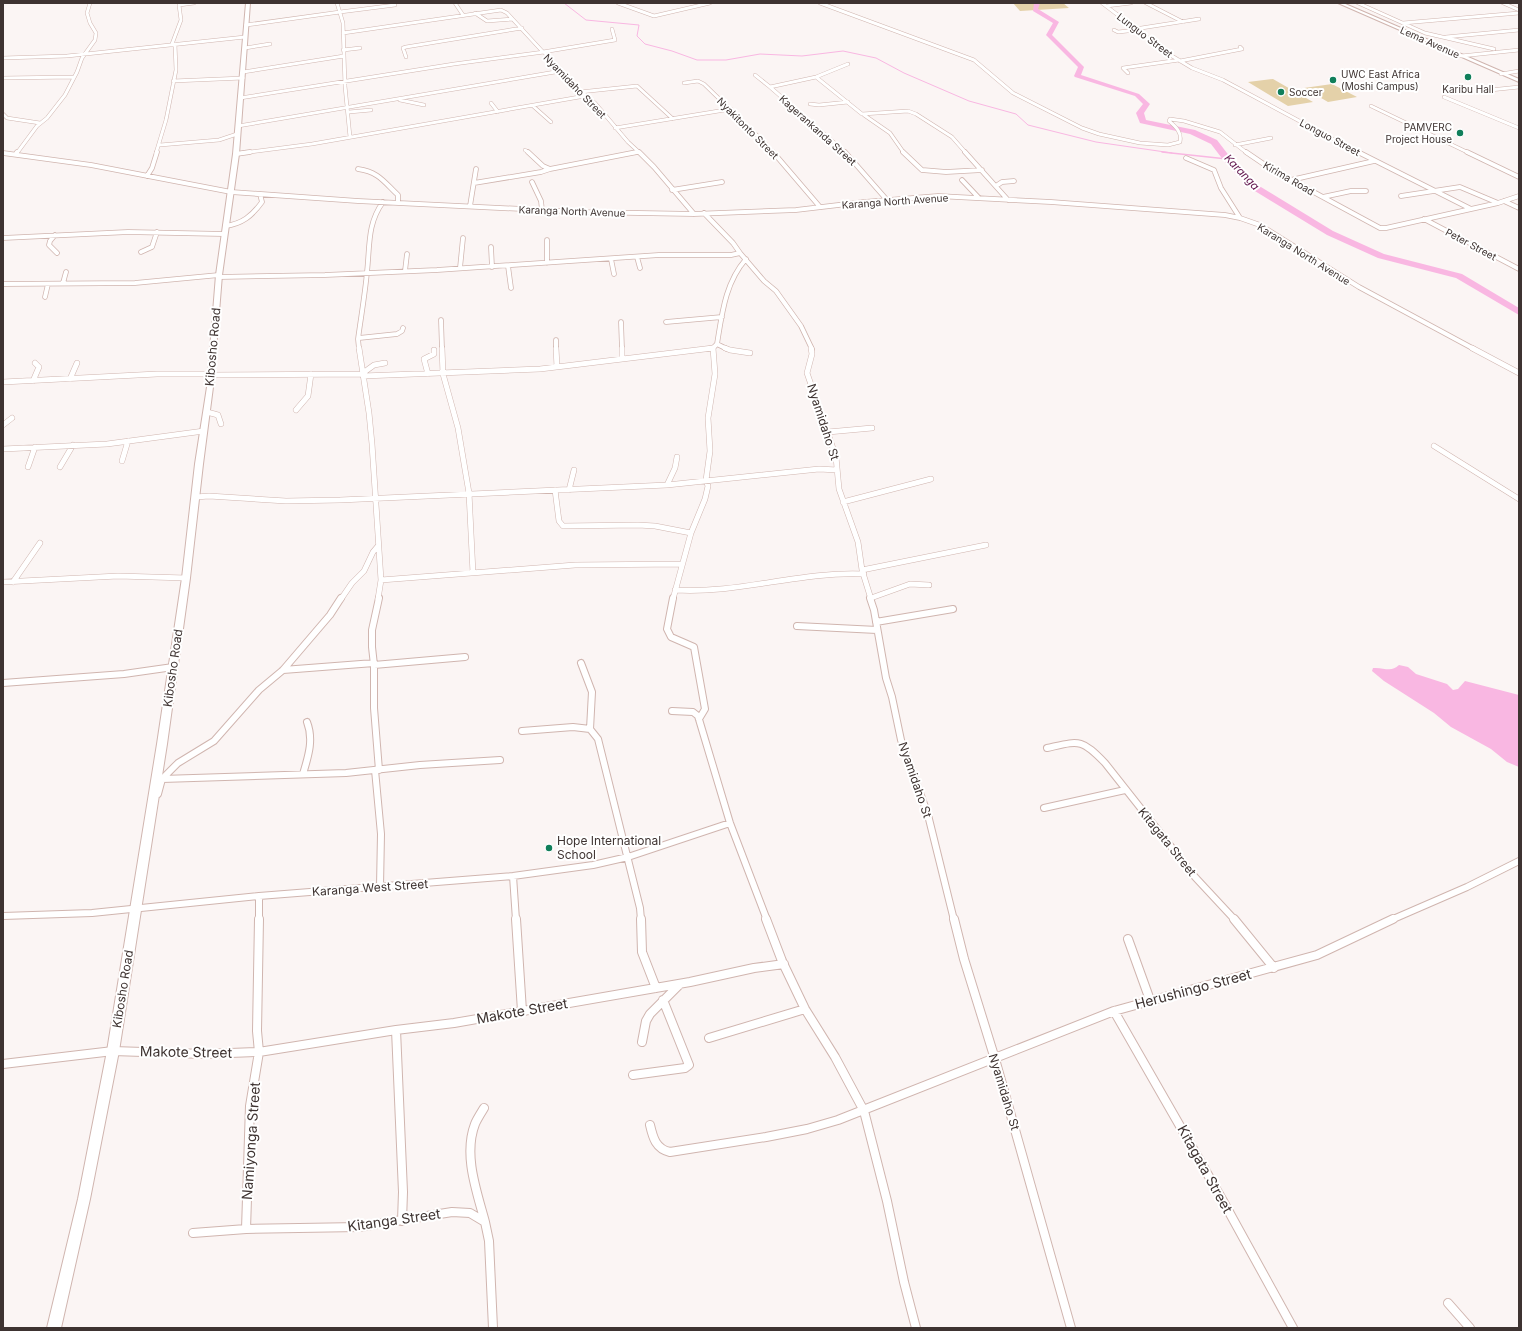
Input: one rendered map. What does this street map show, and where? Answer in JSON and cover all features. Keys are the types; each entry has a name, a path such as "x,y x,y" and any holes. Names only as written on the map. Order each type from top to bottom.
{"street":[{"path":"3,156 14,154 65,96 84,54 93,44 96,37 87,13 90,3"},
{"path":"147,176 150,172 160,145 176,70 173,44 181,20 179,5 194,3"},
{"name":"Kibosho Road","path":"54,1328 84,1199 113,1051 137,908 173,667 207,412 219,276 236,154 248,3"},
{"path":"337,3 343,33 345,82 350,137"},
{"path":"455,3 463,15"},
{"path":"618,3 653,16 710,3"},
{"name":"Kirima Road","path":"820,3 974,60 1013,93 1082,128 1134,142 1168,145 1180,142 1181,137 1177,127 1169,120 1173,119 1184,121 1215,129 1224,134 1235,145 1266,166 1322,198 1380,228 1386,228 1498,203 1519,196"},
{"name":"Lunguo Street","path":"1102,3 1136,30 1188,66"},
{"path":"1106,6 1131,3"},
{"path":"1146,3 1183,22"},
{"name":"Lema Avenue","path":"1340,3 1519,81"},
{"path":"1358,3 1400,23 1441,37 1494,49"},
{"path":"1503,3 1519,11"},
{"path":"246,25 395,5"},
{"path":"343,33 503,10 522,28 543,52 615,40 612,29"},
{"path":"1400,23 1519,11"},
{"path":"475,13 487,21 512,19"},
{"path":"1114,30 1118,32 1136,30 1200,19"},
{"path":"406,56 404,47 522,28"},
{"path":"1441,37 1519,30"},
{"path":"3,58 84,54 245,38"},
{"path":"245,48 270,44"},
{"path":"1128,73 1123,68 1180,61 1242,49 1240,47"},
{"path":"343,50 360,48"},
{"path":"1461,56 1519,50"},
{"name":"Nyamidaho Street","path":"240,98 454,64 543,52 580,92 595,103 615,128 659,173 694,214"},
{"path":"173,81 243,75 344,56"},
{"name":"Kagerankanda Street","path":"770,87 816,77 848,64"},
{"name":"Longuo Street","path":"1188,66 1223,80 1374,161 1471,209"},
{"path":"160,145 219,140 238,130 348,110 396,99 561,71"},
{"path":"1501,74 1519,71"},
{"path":"505,74 506,81"},
{"path":"755,75 770,87"},
{"path":"3,78 74,77"},
{"path":"816,77 864,115 890,133 906,156 922,170 946,172 982,170"},
{"name":"Nyakitonto Street","path":"684,83 696,81 702,82 766,143 820,207"},
{"path":"460,84 462,89"},
{"path":"438,92 452,85"},
{"path":"580,92 637,86 673,119"},
{"name":"Kagerankanda Street","path":"770,87 842,149 887,200"},
{"path":"1490,90 1519,87"},
{"path":"236,154 272,150 585,96"},
{"path":"1444,97 1518,127"},
{"path":"396,99 424,105"},
{"path":"810,104 822,105 848,102"},
{"path":"491,103 498,112"},
{"path":"534,106 551,122"},
{"path":"1371,106 1519,177"},
{"path":"615,128 730,108"},
{"path":"348,110 371,110"},
{"path":"864,115 904,111 914,113 952,137 1008,200"},
{"path":"3,114 8,118 40,124"},
{"path":"1235,145 1272,138"},
{"path":"525,150 533,155 545,168 550,169"},
{"path":"474,184 638,152"},
{"name":"Karanga North Avenue","path":"3,153 91,165 231,192 382,202 542,210 694,214 759,212 938,196 978,197 1218,214 1240,218 1260,225 1379,298 1519,373"},
{"path":"1186,158 1214,170 1215,178 1228,202 1240,218"},
{"path":"1291,180 1374,161"},
{"path":"358,168 372,172 383,178 398,195 398,202"},
{"path":"470,206 476,170"},
{"path":"962,180 978,197"},
{"path":"996,186 1002,182 1014,181"},
{"path":"532,182 541,201 542,210"},
{"path":"672,190 722,182"},
{"path":"1401,196 1433,190 1462,187 1498,203"},
{"path":"1322,198 1351,191 1366,191"},
{"path":"3,238 157,232 218,232 239,224 250,217 262,202 260,194"},
{"path":"1504,201 1519,208"},
{"path":"380,886 381,834 374,708 372,630 381,580 369,413 359,355 359,338 371,224 375,213 382,202"},
{"name":"Nyamidaho St","path":"704,213 733,243 764,281 776,291 801,326 805,337 812,348 807,373 828,432 837,464 839,488 858,542 863,572 871,598 876,622 886,678 892,697 901,740 928,815 964,959 995,1059 1071,1328"},
{"name":"Peter Street","path":"1424,219 1519,269"},
{"path":"142,252 152,247 157,232"},
{"path":"55,235 50,241 49,245 57,253"},
{"path":"460,268 463,238"},
{"path":"546,240 547,263"},
{"path":"491,247 492,267"},
{"path":"3,284 142,282 219,276 405,272 671,255 731,255 740,253"},
{"path":"405,272 407,254"},
{"path":"637,257 640,268"},
{"path":"611,259 614,274"},
{"path":"699,719 705,709 694,647 671,637 667,629 682,564 691,533 705,499 708,486 706,480 710,451 708,418 715,374 715,346 727,294 741,264 746,259"},
{"path":"508,266 512,288"},
{"path":"63,283 66,272"},
{"path":"45,297 48,284"},
{"path":"666,322 722,318"},
{"path":"440,320 443,374 458,428 469,493 473,573"},
{"path":"621,322 622,359"},
{"path":"359,338 397,334 402,331 403,328"},
{"path":"556,340 557,367"},
{"path":"3,382 157,374 443,374 557,367 715,346 750,353"},
{"path":"428,374 424,359 434,354 434,350"},
{"path":"33,381 39,367 35,363"},
{"path":"70,379 77,363"},
{"path":"363,374 374,365 384,363"},
{"path":"296,410 308,396 312,374"},
{"path":"207,412 218,414 221,424"},
{"path":"3,425 12,418"},
{"path":"828,432 872,428"},
{"path":"3,449 128,441 204,431"},
{"path":"122,461 128,441"},
{"path":"60,467 73,445"},
{"path":"1434,446 1519,499"},
{"path":"28,467 35,447"},
{"path":"667,485 675,468 677,457"},
{"path":"196,497 209,496 286,502 667,485 819,469 837,470"},
{"path":"569,490 574,470"},
{"path":"843,502 931,479"},
{"path":"555,490 560,521 563,526 638,525 654,526 691,533"},
{"path":"13,582 40,543"},
{"path":"675,590 699,591 792,578 863,572 986,545"},
{"path":"148,830 162,779 182,761 214,741 259,690 283,670 330,615 352,583 364,571 373,552 378,546"},
{"path":"381,580 575,565 682,564"},
{"path":"3,582 118,576 186,578"},
{"path":"871,598 910,584 929,585"},
{"path":"876,622 953,609"},
{"path":"797,626 877,630"},
{"path":"283,670 465,656"},
{"path":"581,663 592,692 590,729 598,739 603,754 609,786 640,908 642,952 656,988"},
{"path":"3,683 124,674 173,667"},
{"path":"672,711 693,712 698,716 730,823 784,964 805,1009 838,1063 864,1111 887,1201 904,1282 916,1328"},
{"path":"303,774 311,735 307,722"},
{"path":"522,731 573,727 590,729"},
{"name":"Kitagata Street","path":"1047,748 1075,743 1085,744 1105,763 1195,877 1227,911 1274,968"},
{"path":"162,779 340,774 420,765 500,760"},
{"path":"1044,808 1125,790"},
{"name":"Karanga West Street","path":"3,916 92,913 259,896 513,876 593,865 628,857 730,823"},
{"name":"Herushingo Street","path":"650,1126 656,1146 662,1151 670,1152 807,1129 864,1111 1114,1011 1317,955 1400,916 1467,887 1519,861"},
{"path":"513,876 522,1011"},
{"path":"258,1052 259,896"},
{"path":"1128,939 1150,1000"},
{"name":"Makote Street","path":"3,1064 113,1051 204,1054 258,1052 396,1030 454,1023 656,988 754,968 784,964"},
{"path":"642,1042 646,1021 650,1014 681,983"},
{"path":"633,1075 685,1068 689,1065 663,1000"},
{"path":"709,1038 805,1009"},
{"name":"Kitagata Street","path":"1114,1011 1293,1328"},
{"path":"396,1030 404,1192 402,1221"},
{"name":"Namiyonga Street","path":"246,1229 250,1106 258,1052"},
{"path":"484,1108 474,1127 470,1145 471,1164 490,1248 493,1328"},
{"name":"Kitanga Street","path":"193,1233 246,1229 359,1227 452,1212 470,1213 485,1222"},
{"path":"1448,1303 1470,1328"}],"shaded area":[{"path":"1013,3 1063,3 1069,8 1020,11"},
{"name":"Soccer","path":"1273,79 1313,102 1288,106 1248,82"},
{"path":"1332,84 1357,97 1328,102 1304,88"},
{"path":"1399,665 1408,667 1416,674 1447,684 1453,690 1458,689 1465,681 1519,695 1519,767 1507,762 1491,749 1451,727 1434,713 1384,681 1372,671 1373,668 1393,669"}],"waterway":[{"path":"564,3 586,20 639,25 637,36 645,44 672,51 697,60 726,60 760,54 802,56 843,51 876,58 904,73 969,101 1016,114 1028,125 1096,142 1172,153"},
{"name":"Karanga","path":"1037,3 1035,10 1056,22 1049,35 1081,67 1077,76 1137,95 1147,104 1140,113 1143,121 1192,132 1214,142 1227,159 1253,186 1330,233 1381,256 1459,276 1519,312"},
{"path":"1162,152 1227,159"}],"place":[{"name":"Karibu Hall","path":"1468,77"},
{"name":"UWC East Africa (Moshi Campus)","path":"1333,80"},
{"name":"Soccer","path":"1281,92"},
{"name":"PAMVERC Project House","path":"1460,133"},
{"name":"Hope International School","path":"549,848"}]}
